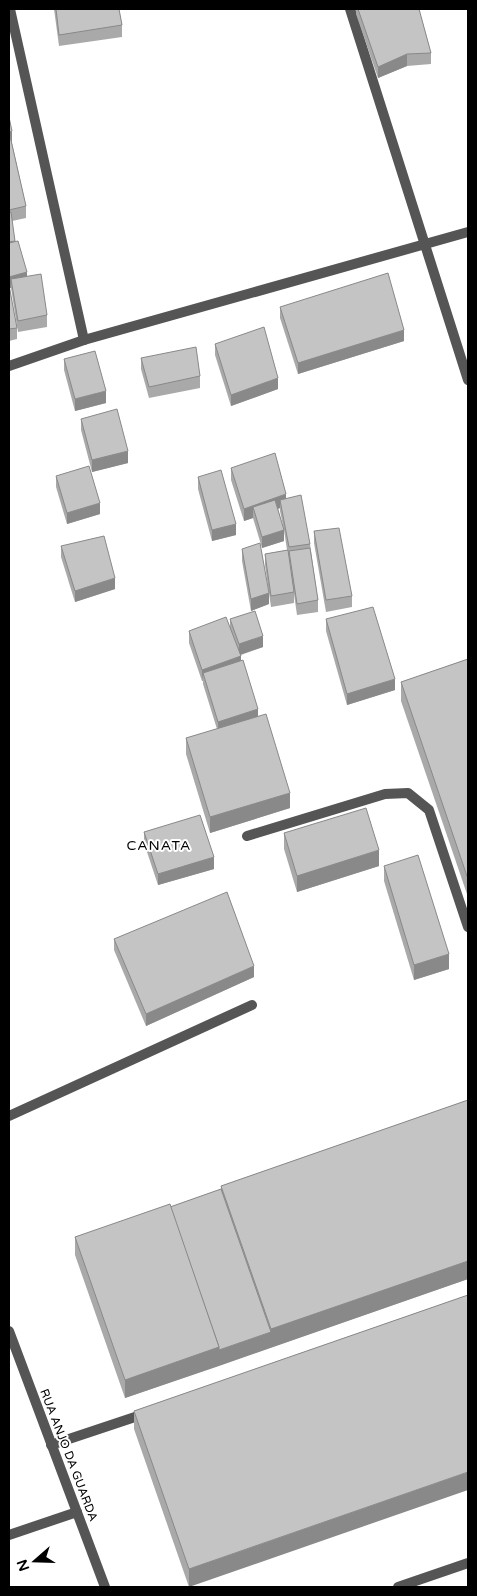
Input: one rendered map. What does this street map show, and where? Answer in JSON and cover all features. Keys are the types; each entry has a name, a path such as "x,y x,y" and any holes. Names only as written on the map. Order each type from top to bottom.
{"street":[{"path":"10,9 84,340"},
{"path":"350,9 468,380"},
{"path":"9,366 84,340 468,232"},
{"path":"247,836 385,794 408,793 429,810 468,927"},
{"path":"9,1116 252,1005"},
{"name":"RUA ANJO DA GUARDA","path":"9,1331 105,1587"},
{"path":"52,1445 156,1410"},
{"path":"9,1536 77,1512"},
{"path":"398,1587 468,1563"}],"building":[{"path":"56,9 119,9 122,25 59,35"},
{"path":"358,9 419,9 431,53 407,54 378,67"},
{"path":"9,117 12,131 9,132"},
{"path":"9,136 26,206 9,210"},
{"path":"9,212 11,212 15,241 9,242"},
{"path":"18,241 27,272 9,277 9,243"},
{"path":"388,273 404,330 298,363 280,307"},
{"path":"41,274 47,315 18,321 11,279"},
{"path":"9,285 17,328 9,329"},
{"path":"264,327 278,378 231,395 215,344"},
{"path":"196,347 200,376 149,387 141,358"},
{"path":"95,351 106,391 75,399 64,359"},
{"path":"117,409 128,451 92,460 81,419"},
{"path":"275,453 286,494 244,509 231,468"},
{"path":"89,466 100,503 67,513 56,476"},
{"path":"221,470 236,524 212,530 198,477"},
{"path":"301,495 310,544 289,547 280,500"},
{"path":"275,500 284,530 262,537 253,507"},
{"path":"339,528 352,596 326,600 314,531"},
{"path":"104,536 115,578 75,591 61,546"},
{"path":"260,543 269,593 251,599 242,549"},
{"path":"310,548 318,600 297,604 289,551"},
{"path":"288,550 294,592 271,596 265,554"},
{"path":"373,607 395,679 347,694 326,619"},
{"path":"255,611 263,636 239,644 230,619"},
{"path":"226,617 241,656 202,670 189,631"},
{"path":"468,659 468,879 401,682"},
{"path":"243,660 258,709 218,722 203,673"},
{"path":"266,714 290,793 210,817 186,738"},
{"path":"366,808 379,850 297,876 284,833"},
{"path":"200,815 214,857 158,874 144,832"},
{"path":"418,855 449,954 414,965 384,866"},
{"path":"227,892 254,966 146,1014 114,939"},
{"path":"468,1100 468,1261 271,1329 221,1186"},
{"path":"221,1189 271,1332 219,1350 170,1207"},
{"path":"170,1204 219,1347 125,1380 75,1237"},
{"path":"468,1295 468,1472 189,1569 134,1411"}],"district":[{"name":"CANATA","path":"159,845"}]}
